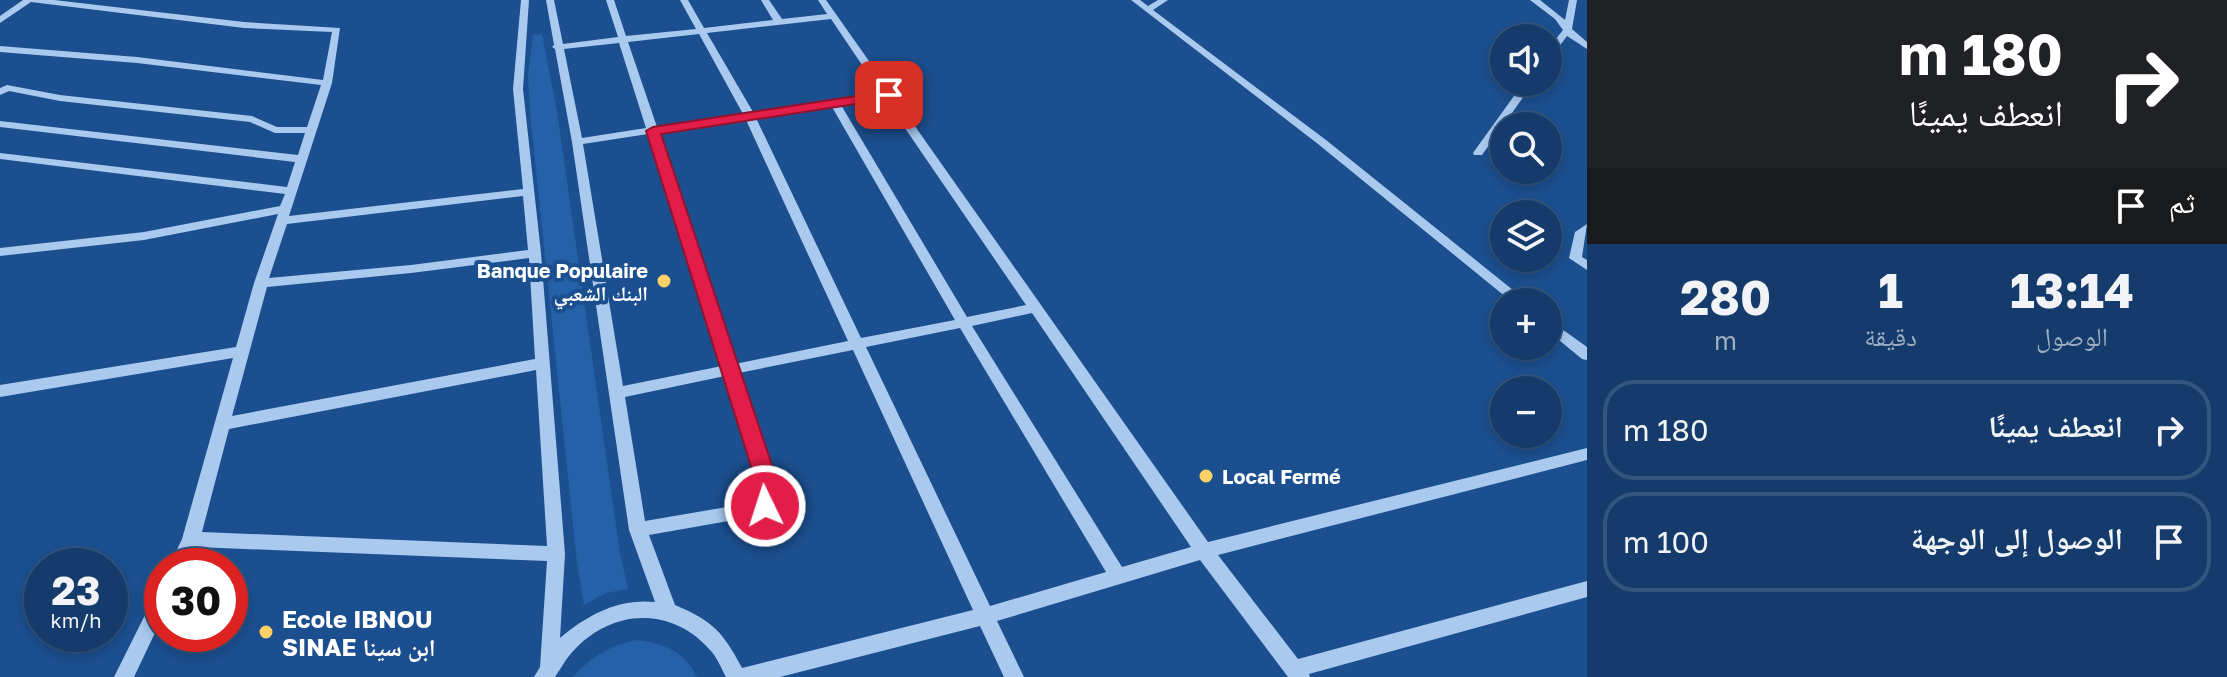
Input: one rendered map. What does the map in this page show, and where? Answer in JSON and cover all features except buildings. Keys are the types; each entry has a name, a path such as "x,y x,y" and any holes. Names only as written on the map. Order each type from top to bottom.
{"street":[{"path":"0,20 31,0 244,25 337,30 327,83 261,283 187,548"},
{"path":"525,0 518,89 535,253 556,554 547,671"},
{"path":"550,0 577,142 638,530 668,611"},
{"path":"610,0 620,39 653,131 771,495 765,506 757,509 638,530"},
{"path":"684,0 698,30 749,115 1014,677"},
{"path":"765,0 779,22"},
{"path":"822,0 1204,551 1297,673 1587,589"},
{"path":"1135,0 1322,142 1504,288"},
{"path":"1147,10 1164,0"},
{"path":"1534,0 1558,17 1567,30 1587,46"},
{"path":"1562,37 1567,30 1573,0"},
{"path":"557,47 832,16"},
{"path":"0,49 137,60 327,83"},
{"path":"2,89 252,119 275,130 311,130"},
{"path":"577,142 889,95"},
{"path":"1478,153 1519,96"},
{"path":"835,103 963,322 1118,576"},
{"path":"0,124 300,159"},
{"path":"0,156 291,191"},
{"path":"0,252 144,236 283,215 530,192"},
{"path":"1587,228 1581,232 1575,258 1587,266"},
{"path":"261,283 411,269 535,253"},
{"path":"616,393 1036,308"},
{"path":"1562,335 1587,355"},
{"path":"0,391 242,351"},
{"path":"222,424 543,363"},
{"path":"743,677 984,616 1204,551 1587,454"},
{"path":"191,539 556,554"},
{"path":"547,671 567,643 590,625 616,614 642,609 668,611 692,619 712,634 728,654 736,677"},
{"path":"124,677 144,636"}],"shaded area":[{"path":"542,34 557,111 620,553 628,589 606,593 584,605 530,113 528,74 533,35"},
{"path":"636,640 656,643 672,650 686,661 697,677 573,677 602,653"}],"place":[{"name":"Banque Populaire البنك الشعبي","path":"664,281"},
{"name":"Local Fermé","path":"1206,476"},
{"name":"Ecole IBNOU SINAE ابن سينا","path":"266,632"}],"route":[{"path":"765,506 771,495 653,131 889,95"}]}
